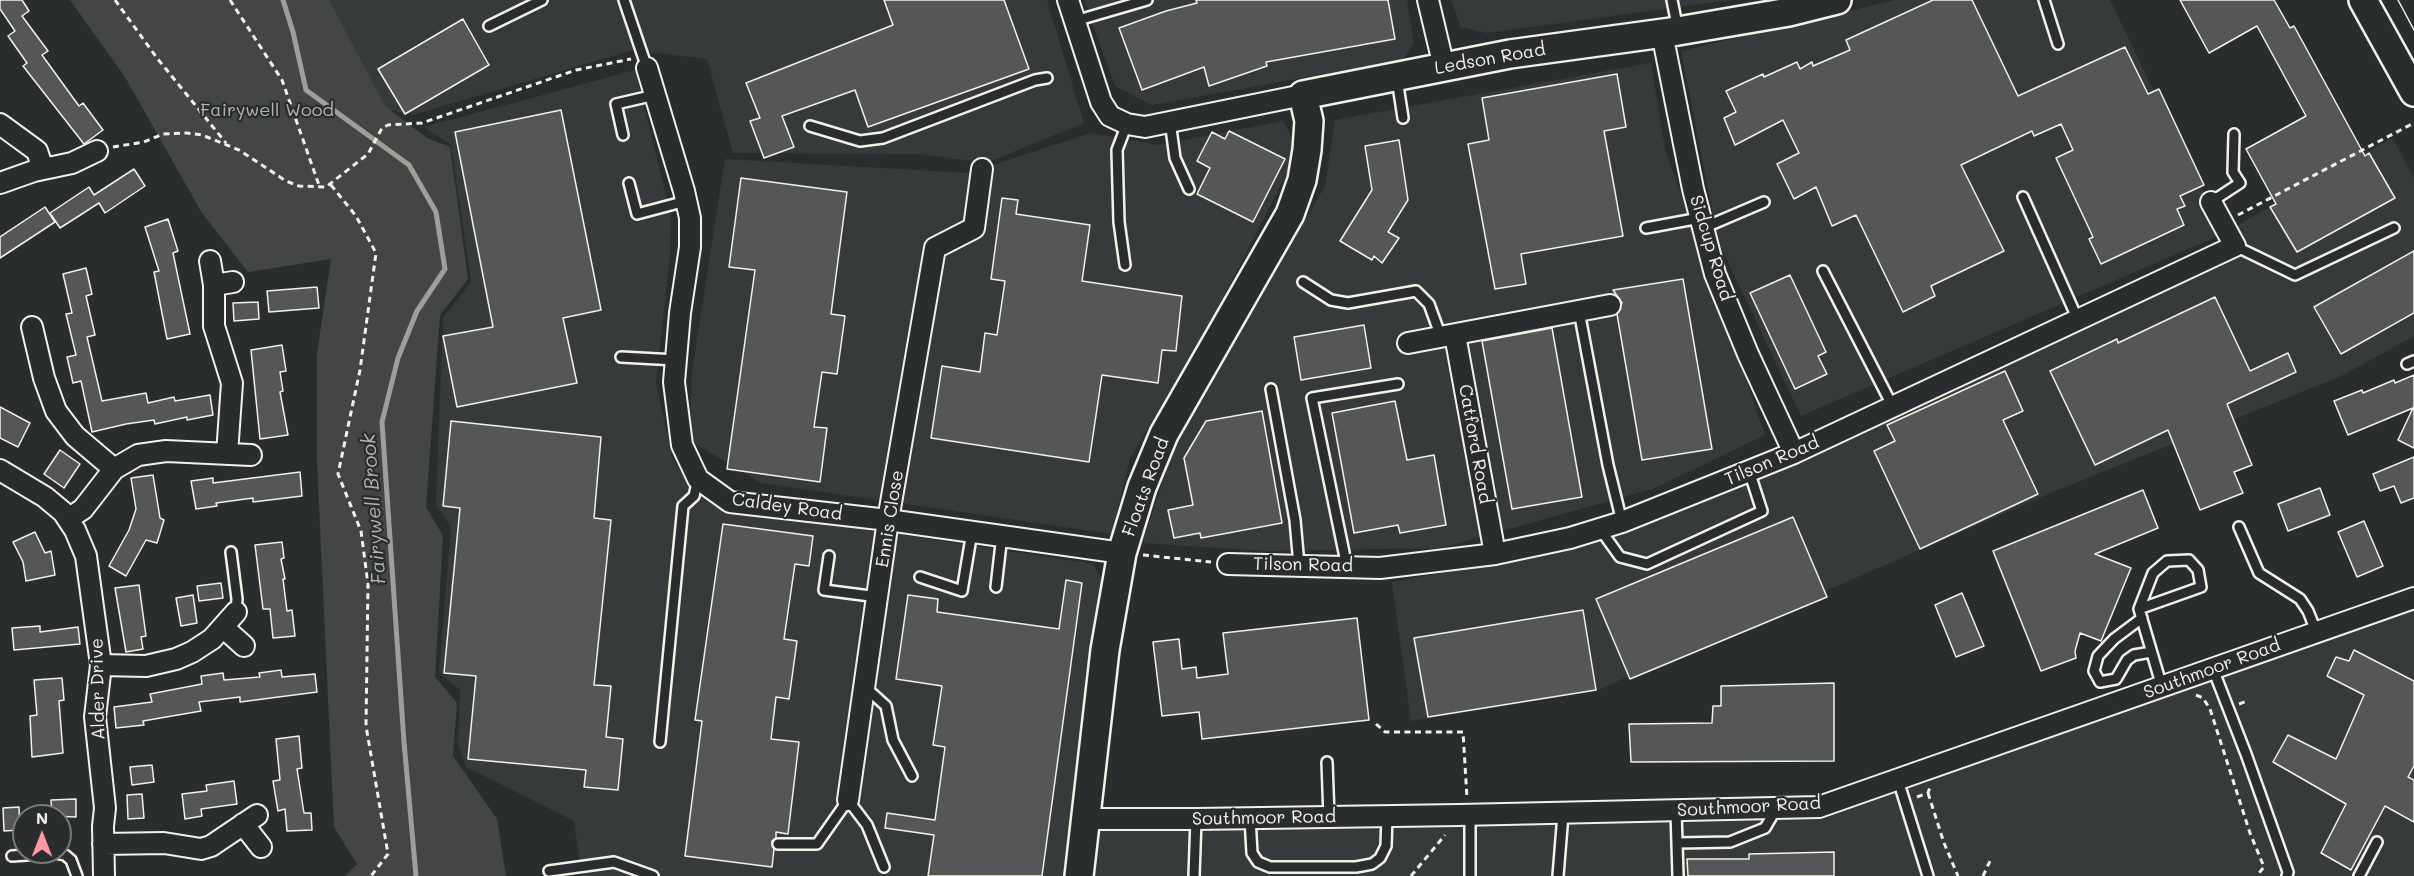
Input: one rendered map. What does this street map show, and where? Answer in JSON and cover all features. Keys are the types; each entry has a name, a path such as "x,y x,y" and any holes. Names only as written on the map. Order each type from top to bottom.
{"street":[{"path":"1068,0 1101,102 1110,116 1136,125"},
{"path":"1428,0 1444,67"},
{"name":"Ledson Road","path":"1136,125 1170,121 1510,54 1670,32 1786,6 1837,0"},
{"path":"2364,0 2414,92"},
{"name":"Sidcup Road","path":"1670,32 1702,223 1715,274 1748,354 1794,453"},
{"name":"Caldey Road","path":"647,68 690,218 690,248 676,360 675,392 682,445 698,479 730,502 888,520 1122,553"},
{"name":"Floats Road","path":"1079,876 1105,650 1122,553 1142,487 1164,434 1290,214 1302,180 1307,150 1309,121 1303,95"},
{"path":"0,124 37,151 43,169"},
{"path":"0,183 79,160 97,151"},
{"name":"Ennis Close","path":"848,800 888,520 936,248 974,228 982,170"},
{"path":"2211,201 2235,246"},
{"name":"Tilson Road","path":"1228,564 1380,567 1495,554 1570,538 1600,529 1794,453 2235,246"},
{"path":"210,261 223,284 214,326 232,382 226,454"},
{"path":"1408,343 1610,305"},
{"path":"32,327 31,364 62,422 79,440 114,469"},
{"name":"Catford Road","path":"1448,336 1495,554"},
{"path":"68,519 83,509 114,469 130,458 159,451 251,455"},
{"name":"Alder Drive","path":"0,470 45,497 68,519 86,556 101,665 95,717 105,808 104,876"},
{"name":"Southmoor Road","path":"1086,819 1563,814 1819,807 2414,598"},
{"path":"101,665 139,666 168,662 192,652 224,628 236,612"},
{"path":"224,628 243,646"},
{"path":"103,844 164,843 201,849 211,846 250,819 261,847"}],"lane":[{"path":"489,26 542,0"},
{"path":"624,0 647,68"},
{"path":"1075,21 1147,0"},
{"path":"1670,32 1672,0"},
{"path":"2044,0 2058,44"},
{"path":"1397,77 1403,118"},
{"path":"810,126 860,141 883,138 1035,80 1047,78"},
{"path":"623,135 616,104 655,95"},
{"path":"1170,121 1175,158 1189,189"},
{"path":"1125,265 1119,222 1117,150 1136,125"},
{"path":"2211,201 2240,183 2233,172 2234,134"},
{"path":"630,183 637,214 686,201"},
{"path":"2023,197 2078,320"},
{"path":"1646,228 1702,223 1764,202"},
{"path":"2235,246 2295,275 2394,228"},
{"path":"1823,271 1893,407"},
{"path":"1303,282 1331,300 1348,303 1416,291 1429,304 1448,336"},
{"path":"1579,311 1608,465 1622,522"},
{"path":"621,357 676,360"},
{"path":"1347,567 1311,398 1398,384"},
{"path":"1271,389 1295,520 1299,565"},
{"path":"1600,529 1620,557 1647,564 1762,511 1749,471"},
{"path":"660,742 683,506 694,496 698,479"},
{"path":"2238,527 2259,573 2300,599 2316,631"},
{"path":"920,577 962,591 972,532"},
{"path":"996,587 1002,536"},
{"path":"231,552 237,599 236,612"},
{"path":"829,556 824,590 878,597"},
{"path":"2151,652 2134,655 2127,660 2116,679 2100,682 2094,671 2098,656 2140,614 2201,587 2198,570 2189,560 2167,561 2153,573 2140,614 2162,687"},
{"path":"2213,669 2246,754 2288,873 2287,876"},
{"path":"865,687 886,706 893,740 912,776"},
{"path":"1327,762 1329,817"},
{"path":"1898,780 1928,876"},
{"path":"848,800 867,825 884,867"},
{"name":"Ennis Close","path":"778,844 817,844 848,800"},
{"path":"1678,843 1730,842 1765,828 1776,809"},
{"path":"1676,812 1678,876"},
{"path":"1557,876 1563,814"},
{"path":"1465,815 1470,876"},
{"path":"1250,818 1252,853 1258,862 1270,867 1356,867 1372,864 1380,858 1386,846 1387,816"},
{"path":"1194,876 1196,819"},
{"path":"2359,876 2377,842"},
{"path":"549,871 614,862 653,876"}],"path":[{"path":"115,0 226,144"},
{"path":"230,0 282,80 320,188"},
{"path":"97,151 144,142 156,135 173,133 202,135 226,144 286,181 299,186 320,188 331,184 368,154 382,128 388,125 422,123 576,70 623,59 633,59 647,68"},
{"path":"2234,218 2414,123"},
{"path":"331,184 356,216 376,253 360,370 338,474 361,531 368,584 366,726 388,854 371,876"},
{"path":"1122,553 1228,564"},
{"path":"2188,696 2198,694 2204,698 2211,709 2250,833 2264,867 2259,873"},
{"path":"1376,724 1385,732 1463,732 1467,799 1458,800 1465,815 1460,823 1454,824 1411,876"},
{"path":"1931,785 1928,793 1944,843 1958,876"},
{"path":"1983,876 1990,861"}],"shaded area":[{"path":"326,0 1047,0 1084,123 986,163 920,154 733,153 707,59 633,50 413,115 381,108"},
{"path":"1084,0 1407,0 1414,44 1402,60 1152,105 1115,86"},
{"path":"1451,0 1731,0 1487,33 1461,27"},
{"path":"1895,0 2110,0 2223,234 1801,416 1718,241 1681,51"},
{"path":"1651,63 1665,149 1765,435 1655,488 1442,548 1265,551 1142,543 1174,449 1325,186 1335,120"},
{"path":"635,70 671,215 670,255 656,383 673,460 686,478 711,501 851,527 1093,564 1103,582 1068,876 582,876 574,821 466,767 458,744 460,690 439,673 451,527 436,505 443,318 471,282 451,145 424,127"},
{"path":"1283,121 1299,150 1203,337 1130,458 1112,534 761,483 689,440 692,371 725,159 969,173 1091,133 1158,145"},
{"path":"2392,138 2414,177 2414,336 2341,376 2058,490 1595,691 1411,721 1392,582 1556,553 1798,462 2240,253 2238,225"},
{"path":"2414,598 2414,876 1079,876 1086,819 1819,807"}],"green space":[{"name":"Fairywell Wood","path":"70,0 329,0 385,106 427,138 450,147 468,279 440,315 426,507 443,536 435,677 457,703 453,756 497,819 506,876 345,876 357,864 334,827 317,461 317,353 331,259 248,272 202,213 125,77"}],"building":[{"path":"0,0 22,0 29,11 22,16 48,51 42,55 79,106 83,103 103,130 84,144 23,66 27,63 8,36 15,31 0,9"},
{"path":"884,0 1004,0 1029,69 868,127 855,90 782,116 794,147 764,158 750,121 760,118 746,83 893,25"},
{"path":"1196,0 1388,0 1395,39 1266,62 1267,66 1209,86 1204,67 1142,90 1119,28 1166,11 1197,3"},
{"path":"1933,0 1972,0 2018,96 2125,47 2148,94 2159,89 2204,185 2180,196 2185,206 2177,209 2184,225 2101,264 2089,239 2093,237 2056,158 2073,150 2061,124 2034,136 2032,131 1961,165 2004,251 1931,286 1935,296 1903,312 1856,215 1832,226 1816,187 1794,199 1777,164 1799,153 1783,120 1735,145 1724,118 1736,112 1726,91 1797,62 1800,69 1812,62 1813,66 1850,50 1846,40"},
{"path":"2180,0 2274,0 2290,28 2294,26 2365,156 2369,153 2395,198 2297,252 2270,207 2276,204 2246,149 2306,116 2257,26 2209,53"},
{"path":"463,19 489,65 405,114 378,69"},
{"path":"1617,74 1626,127 1604,131 1623,236 1521,254 1526,284 1495,289 1468,144 1489,140 1482,98"},
{"path":"561,110 601,310 563,318 577,383 457,407 443,336 493,327 455,132"},
{"path":"1229,131 1285,159 1253,222 1197,194 1210,168 1197,161 1212,132 1225,139"},
{"path":"1399,140 1408,200 1388,232 1399,238 1382,263 1374,256 1372,260 1340,241 1372,190 1365,146"},
{"path":"134,169 145,186 105,213 99,203 60,228 50,213 89,187 94,195"},
{"path":"741,178 847,192 831,314 845,316 837,374 822,372 814,427 827,428 820,482 727,469 755,270 729,267"},
{"path":"1002,198 1018,200 1016,214 1090,225 1082,281 1182,296 1176,351 1162,350 1158,383 1102,375 1089,462 931,438 942,366 980,372 985,333 997,335 1005,281 991,279"},
{"path":"45,207 55,222 0,258 0,237"},
{"path":"168,219 178,251 173,253 190,334 167,339 154,272 159,271 145,227"},
{"path":"2414,251 2414,313 2341,354 2314,307"},
{"path":"86,268 92,294 86,296 95,335 87,337 102,401 146,393 148,403 174,397 175,401 210,395 213,415 187,420 187,417 155,424 154,420 92,432 81,381 73,383 67,357 76,355 66,314 72,313 63,274"},
{"path":"1790,275 1826,352 1818,356 1827,374 1795,389 1750,293"},
{"path":"1683,279 1712,449 1642,460 1617,314 1622,303 1613,290"},
{"path":"317,287 319,308 269,312 267,291"},
{"path":"2215,297 2250,371 2288,353 2296,372 2227,404 2252,465 2234,472 2243,493 2200,510 2168,430 2095,465 2050,371 2117,339 2118,343"},
{"path":"258,302 259,319 234,321 233,303"},
{"path":"1364,325 1371,368 1301,380 1294,337"},
{"path":"1552,328 1582,497 1512,509 1482,341"},
{"path":"282,345 286,371 280,372 283,391 280,392 288,435 260,439 251,350"},
{"path":"2005,371 2023,411 2003,420 2038,494 1920,549 1874,451 1895,441 1887,425"},
{"path":"2414,375 2414,448 2398,440 2413,408 2348,435 2334,401 2362,390 2363,393 2394,380 2395,383"},
{"path":"1395,401 1407,460 1434,455 1446,525 1400,533 1398,525 1354,533 1332,413"},
{"path":"0,407 30,423 18,447 0,438"},
{"path":"1262,411 1282,523 1201,538 1200,533 1174,538 1168,510 1193,505 1184,458 1206,421"},
{"path":"451,421 601,437 594,518 611,520 594,685 611,686 606,737 623,739 618,790 584,787 586,770 468,759 476,676 444,673 460,508 443,506"},
{"path":"60,450 80,464 64,488 44,474"},
{"path":"2414,457 2414,498 2401,503 2394,486 2380,491 2373,474"},
{"path":"300,472 302,496 253,502 253,498 216,503 217,506 196,509 191,481 213,478 213,483"},
{"path":"153,475 160,518 164,520 157,543 146,540 126,576 109,566 129,530 136,509 131,478"},
{"path":"2320,488 2330,515 2288,531 2278,504"},
{"path":"2143,490 2158,528 2095,554 2131,568 2101,641 2080,633 2075,651 2076,658 2041,671 1993,551"},
{"path":"1793,517 1827,597 1630,679 1596,599"},
{"path":"2364,521 2383,566 2357,577 2338,532"},
{"path":"723,524 813,536 809,566 795,564 784,639 797,641 789,699 776,697 771,739 799,742 788,834 776,832 776,838 772,841 774,849 772,867 685,856 702,721 695,720"},
{"path":"35,532 45,553 51,551 55,575 26,581 23,562 13,542"},
{"path":"282,542 284,558 281,559 287,611 292,610 295,636 273,638 270,609 263,609 255,545"},
{"path":"1066,580 1082,583 1042,876 928,876 934,835 885,828 887,813 935,820 945,747 933,745 942,686 896,679 908,595 938,599 937,612 1059,629"},
{"path":"221,583 223,598 199,601 197,586"},
{"path":"139,585 146,636 141,637 143,649 126,652 115,588"},
{"path":"1962,593 1984,646 1956,657 1935,605"},
{"path":"193,595 197,623 181,626 176,598"},
{"path":"1583,610 1596,690 1428,717 1414,638"},
{"path":"1357,618 1369,720 1202,739 1199,712 1162,716 1153,642 1179,639 1182,669 1196,667 1197,678 1228,674 1223,633"},
{"path":"40,626 40,632 78,627 80,644 14,650 12,628"},
{"path":"2354,650 2414,681 2414,766 2408,777 2414,780 2414,822 2385,806 2351,870 2321,853 2346,804 2273,762 2288,735 2336,759 2364,695 2327,676 2336,657 2349,661"},
{"path":"281,670 282,677 315,674 317,692 240,702 240,697 199,702 201,711 143,721 144,725 116,728 114,707 152,702 150,694 202,684 201,676 223,673 224,680 260,677 259,673"},
{"path":"62,678 64,700 59,701 63,753 32,757 30,716 37,715 34,680"},
{"path":"1834,683 1834,761 1631,762 1629,724 1712,723 1713,706 1721,706 1721,686"},
{"path":"299,736 302,768 297,769 304,813 311,813 312,830 287,831 285,809 278,811 273,781 280,780 276,739"},
{"path":"152,765 154,782 132,785 130,767"},
{"path":"234,781 237,804 201,809 202,816 185,819 182,794 207,791 206,785"},
{"path":"142,794 144,818 128,819 127,795"},
{"path":"76,799 76,817 72,817 72,804 51,804 51,800"},
{"path":"12,807 12,830 4,831 3,808"},
{"path":"1834,852 1834,876 1688,876 1687,859 1749,859 1749,854"}],"waterway":[{"name":"Fairywell Brook","path":"283,0 306,90 409,165 436,212 445,269 417,311 398,358 382,422 404,742 416,876"}],"tram line":[{"path":"2398,0 2414,30"}]}
